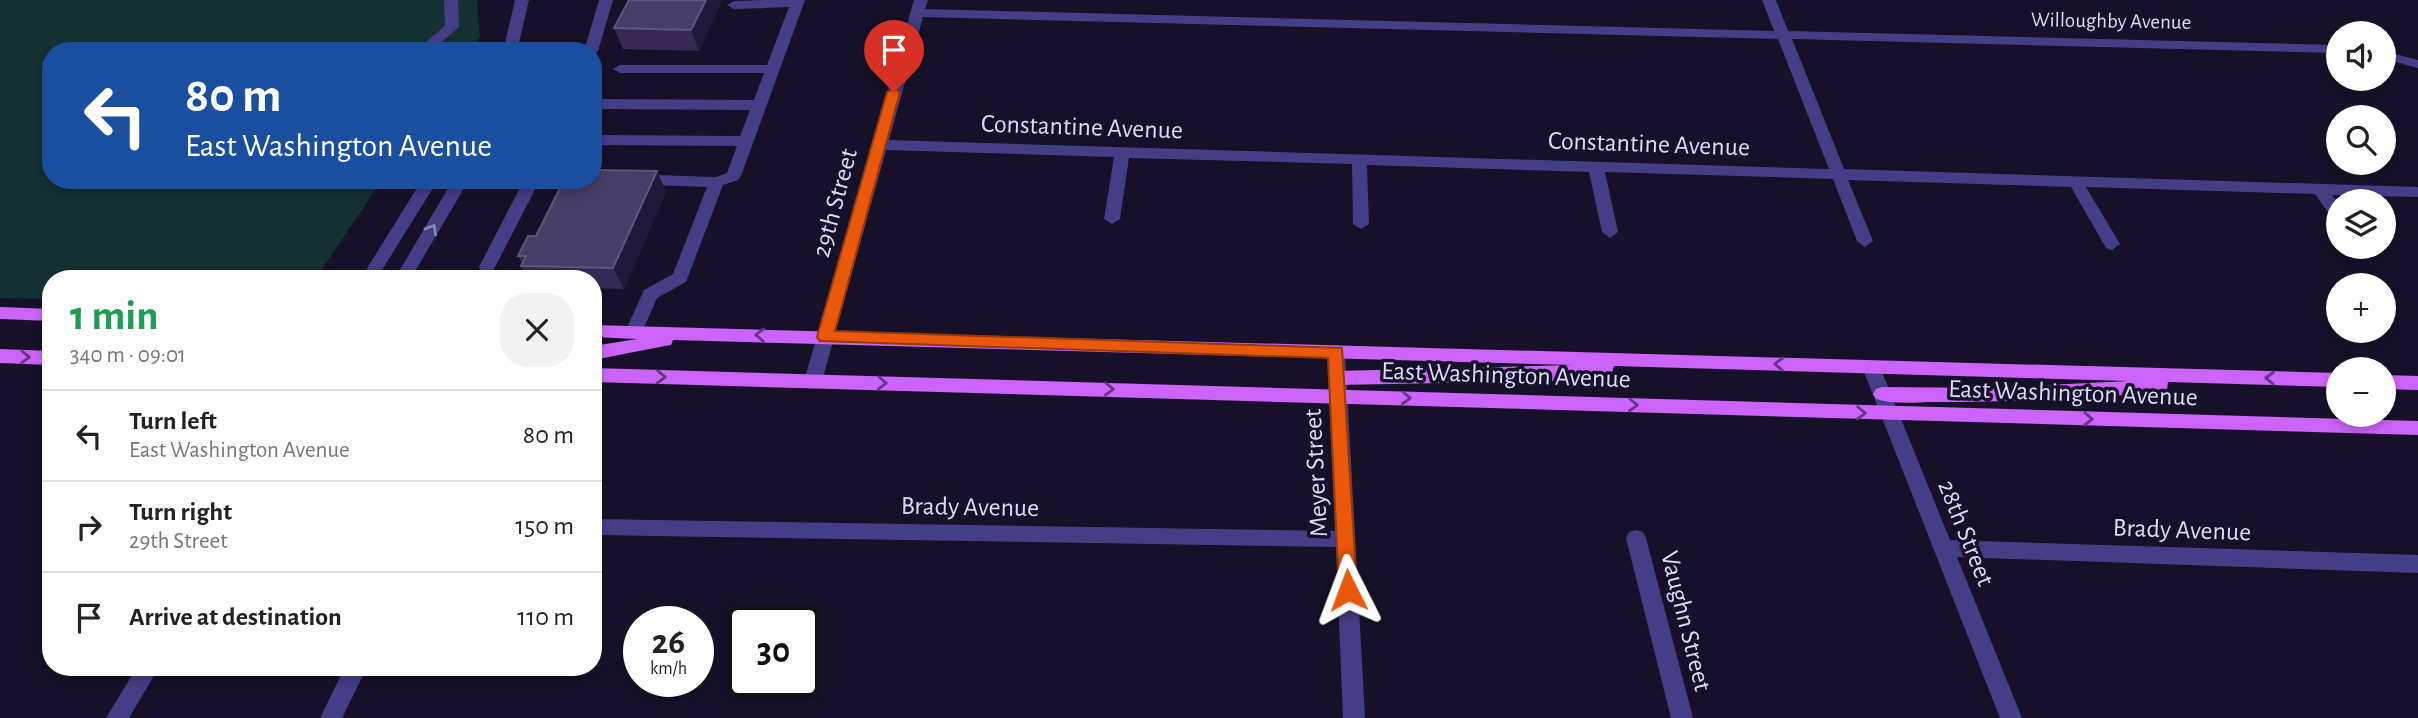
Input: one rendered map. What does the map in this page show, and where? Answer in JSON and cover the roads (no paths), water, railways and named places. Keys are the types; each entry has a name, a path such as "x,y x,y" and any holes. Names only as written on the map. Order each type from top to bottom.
{"main road":[{"path":"0,313 42,315"},
{"name":"East Washington Avenue","path":"602,331 2326,380"},
{"path":"602,351 696,334"},
{"path":"0,356 42,358"},
{"path":"1338,387 1381,380 1554,374 1668,361"},
{"name":"East Washington Avenue","path":"602,374 813,381 1338,387 1890,414 2418,428"},
{"path":"1882,394 1941,396 2107,390 2241,377"},
{"path":"2396,382 2418,383"}],"street":[{"path":"433,42 452,27 451,0"},
{"path":"512,42 522,0"},
{"path":"594,42 606,0"},
{"path":"1769,0 1866,241"},
{"path":"602,178 717,182 733,176 798,2 734,5"},
{"name":"Willoughby Avenue","path":"919,7 2326,49"},
{"name":"29th Street","path":"813,381 919,7"},
{"path":"2396,58 2418,64"},
{"path":"620,69 773,69"},
{"path":"602,104 760,105"},
{"path":"602,140 746,141"},
{"name":"Constantine Avenue","path":"878,145 2418,192"},
{"path":"1112,219 1122,152"},
{"path":"1359,160 1361,224"},
{"path":"1596,167 1610,232"},
{"path":"2075,181 2112,244"},
{"path":"634,332 650,294 680,278 717,182"},
{"path":"374,270 424,189"},
{"path":"409,270 456,189"},
{"path":"487,267 527,189"},
{"path":"2319,189 2326,198"},
{"name":"Meyer Street","path":"1336,352 1354,718"},
{"name":"28th Street","path":"1871,367 2011,718"},
{"name":"Brady Avenue","path":"602,527 1345,539"},
{"name":"Vaughn Street","path":"1636,538 1682,718"},
{"name":"Brady Avenue","path":"1943,548 2418,564"},
{"path":"117,718 143,676"},
{"path":"331,718 352,676"}]}
